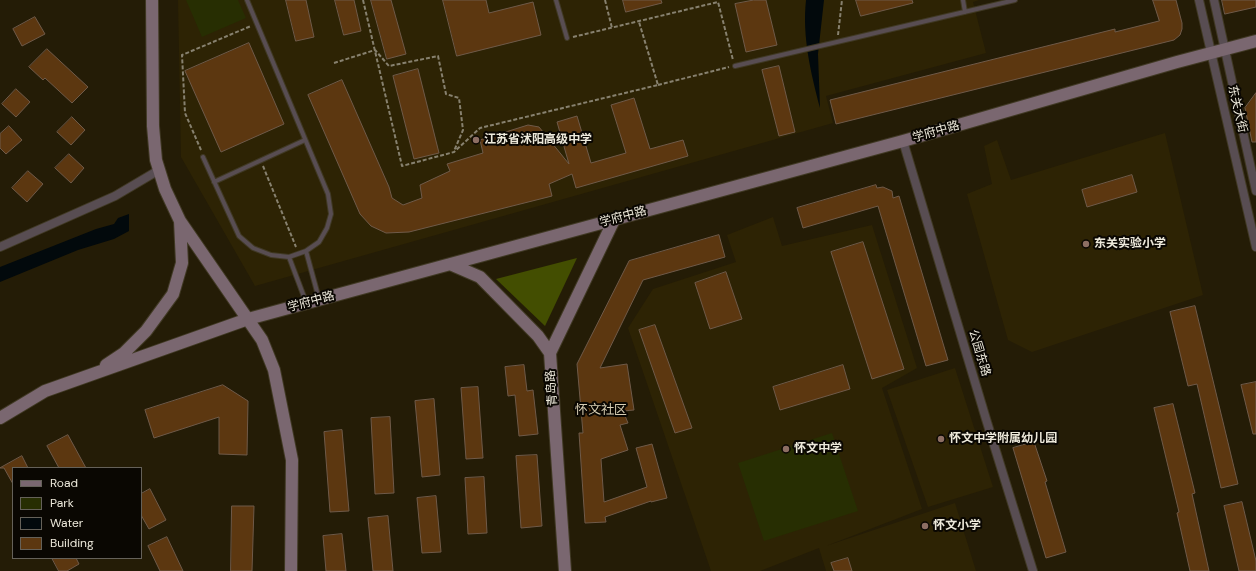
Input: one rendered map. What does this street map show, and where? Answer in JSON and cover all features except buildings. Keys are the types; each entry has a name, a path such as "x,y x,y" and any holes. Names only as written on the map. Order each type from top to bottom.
{"street":[{"path":"152,0 153,126 156,160 165,190 180,221 262,340 274,370 292,460 291,571"},
{"name":"东关大街","path":"1199,0 1256,247"},
{"name":"东关大街","path":"1214,0 1256,191"},
{"name":"学府中路","path":"0,418 45,391 248,319 903,141 1256,41"},
{"name":"公园东路","path":"903,141 986,420 1033,571"},
{"path":"0,247 115,196 159,170"},
{"name":"青岛路","path":"565,571 550,352 614,220"},
{"path":"90,375 124,353 146,330 173,294 182,263 180,221"},
{"path":"450,264 480,277 538,336 550,352"}],"lane":[{"path":"204,157 239,236 253,248 271,255 289,258 306,251 319,242 327,228 331,214 328,194 247,0"},
{"path":"556,0 567,38"},
{"path":"963,0 965,12"},
{"path":"735,66 1015,0"},
{"path":"214,182 305,140"},
{"path":"306,251 319,300"},
{"path":"289,258 307,303"}],"path":[{"path":"363,0 402,166 454,152 480,128 735,66 718,2"},
{"path":"605,0 612,28"},
{"path":"567,38 639,22 722,0"},
{"path":"837,42 842,0"},
{"path":"639,22 658,85"},
{"path":"204,157 185,114 182,55 257,24"},
{"path":"334,63 375,50"},
{"path":"375,50 389,66 438,56 446,94 459,98 463,130 454,152"},
{"path":"261,160 299,254"}],"shaded area":[{"name":"江苏省沭阳高级中学","path":"178,0 979,0 973,2 986,53 826,96 833,123 255,286 181,157"},
{"name":"东关实验小学","path":"1165,133 1203,295 1032,352 1008,340 967,194 992,184 984,146 997,140 1011,180"},
{"name":"怀文中学","path":"773,217 782,246 872,225 917,368 882,388 922,509 826,546 955,503 976,571 826,571 819,548 760,571 711,571 628,328 653,289 736,262 727,235"},
{"name":"怀文中学附属幼儿园","path":"955,368 993,487 928,507 887,390"}],"green space":[{"path":"186,0 238,0 246,18 202,37"},
{"path":"577,258 545,326 496,279"},
{"path":"832,433 858,511 764,541 738,463"}],"water":[{"path":"806,0 824,0 818,54 820,108 806,41"},
{"path":"129,214 129,231 114,239 78,250 0,282 0,267 96,229 114,224 118,218"}],"place":[{"name":"江苏省沭阳高级中学","path":"476,140"},
{"name":"东关实验小学","path":"1086,244"},
{"name":"怀文中学附属幼儿园","path":"941,439"},
{"name":"怀文中学","path":"786,449"},
{"name":"怀文小学","path":"925,526"}],"district":[{"name":"怀文社区","path":"601,411"}]}
